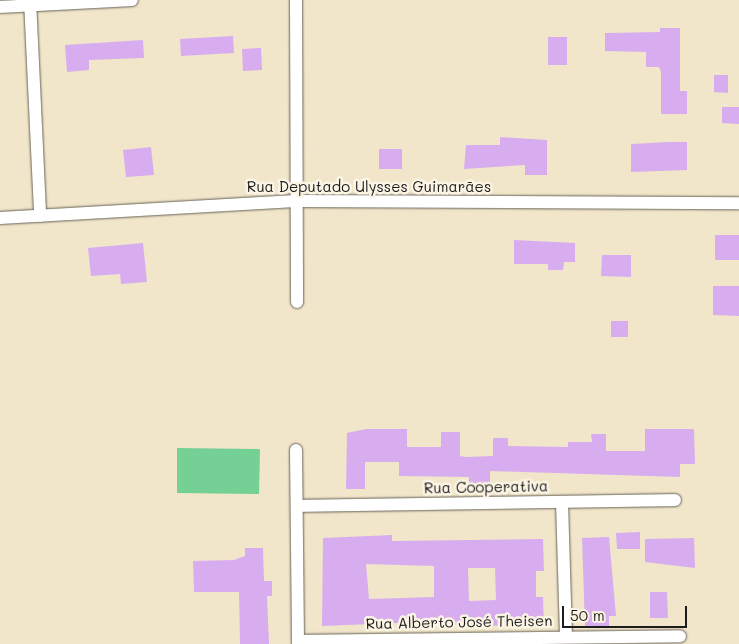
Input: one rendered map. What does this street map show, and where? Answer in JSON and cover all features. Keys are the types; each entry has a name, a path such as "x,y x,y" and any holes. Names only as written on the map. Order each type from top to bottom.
{"street":[{"path":"0,7 30,3 132,0"},
{"path":"296,0 297,302"},
{"path":"30,3 40,216"},
{"name":"Rua Deputado Ulysses Guimarães","path":"0,218 296,201 739,202"},
{"path":"296,450 298,642"},
{"name":"Rua Cooperativa","path":"297,506 675,500"},
{"path":"562,502 566,637"},
{"name":"Rua Alberto José Theisen","path":"298,642 680,636"}],"green space":[{"path":"177,448 260,449 259,494 177,493"}],"building":[{"path":"660,28 680,28 680,91 687,91 687,114 661,114 661,72 659,67 646,67 646,52 605,51 605,33 660,32"},
{"path":"233,36 234,53 181,56 180,39"},
{"path":"548,37 567,37 567,65 548,65"},
{"path":"143,40 144,58 89,60 89,70 67,72 65,45"},
{"path":"261,48 262,70 243,71 242,49"},
{"path":"714,75 728,75 728,93 714,92"},
{"path":"722,107 739,107 739,124 722,123"},
{"path":"500,137 547,140 547,175 525,175 525,165 464,169 466,145 500,145"},
{"path":"687,142 687,170 631,172 631,144"},
{"path":"151,147 154,175 126,177 123,150"},
{"path":"379,149 402,149 402,169 379,169"},
{"path":"715,235 739,235 739,260 715,260"},
{"path":"514,240 575,243 575,262 564,262 563,270 548,270 548,264 514,264"},
{"path":"143,243 147,282 121,284 120,274 91,276 88,248"},
{"path":"602,255 631,255 631,277 601,276"},
{"path":"713,286 739,286 739,316 713,315"},
{"path":"611,321 628,321 628,337 611,337"},
{"path":"366,429 407,429 407,447 441,447 441,432 460,432 460,456 466,457 493,456 493,438 508,438 508,446 568,447 568,442 592,442 591,434 606,434 606,451 645,451 645,429 694,429 695,464 680,464 680,477 490,471 490,486 469,486 469,477 399,476 399,462 365,462 365,489 346,489 347,433"},
{"path":"640,532 640,549 617,549 616,533"},
{"path":"392,535 392,541 543,539 544,571 536,571 536,597 543,597 544,627 397,623 322,626 323,538","holes":["366,564 434,566 434,597 369,599","468,568 495,568 496,600 469,601"]},
{"path":"609,537 616,616 609,616 609,628 585,628 582,538"},
{"path":"694,538 695,568 645,562 645,539"},
{"path":"245,548 263,548 264,581 272,581 272,596 267,596 269,644 240,644 239,592 194,592 193,561 234,560 245,556"},
{"path":"650,592 667,592 668,618 650,618"}]}
